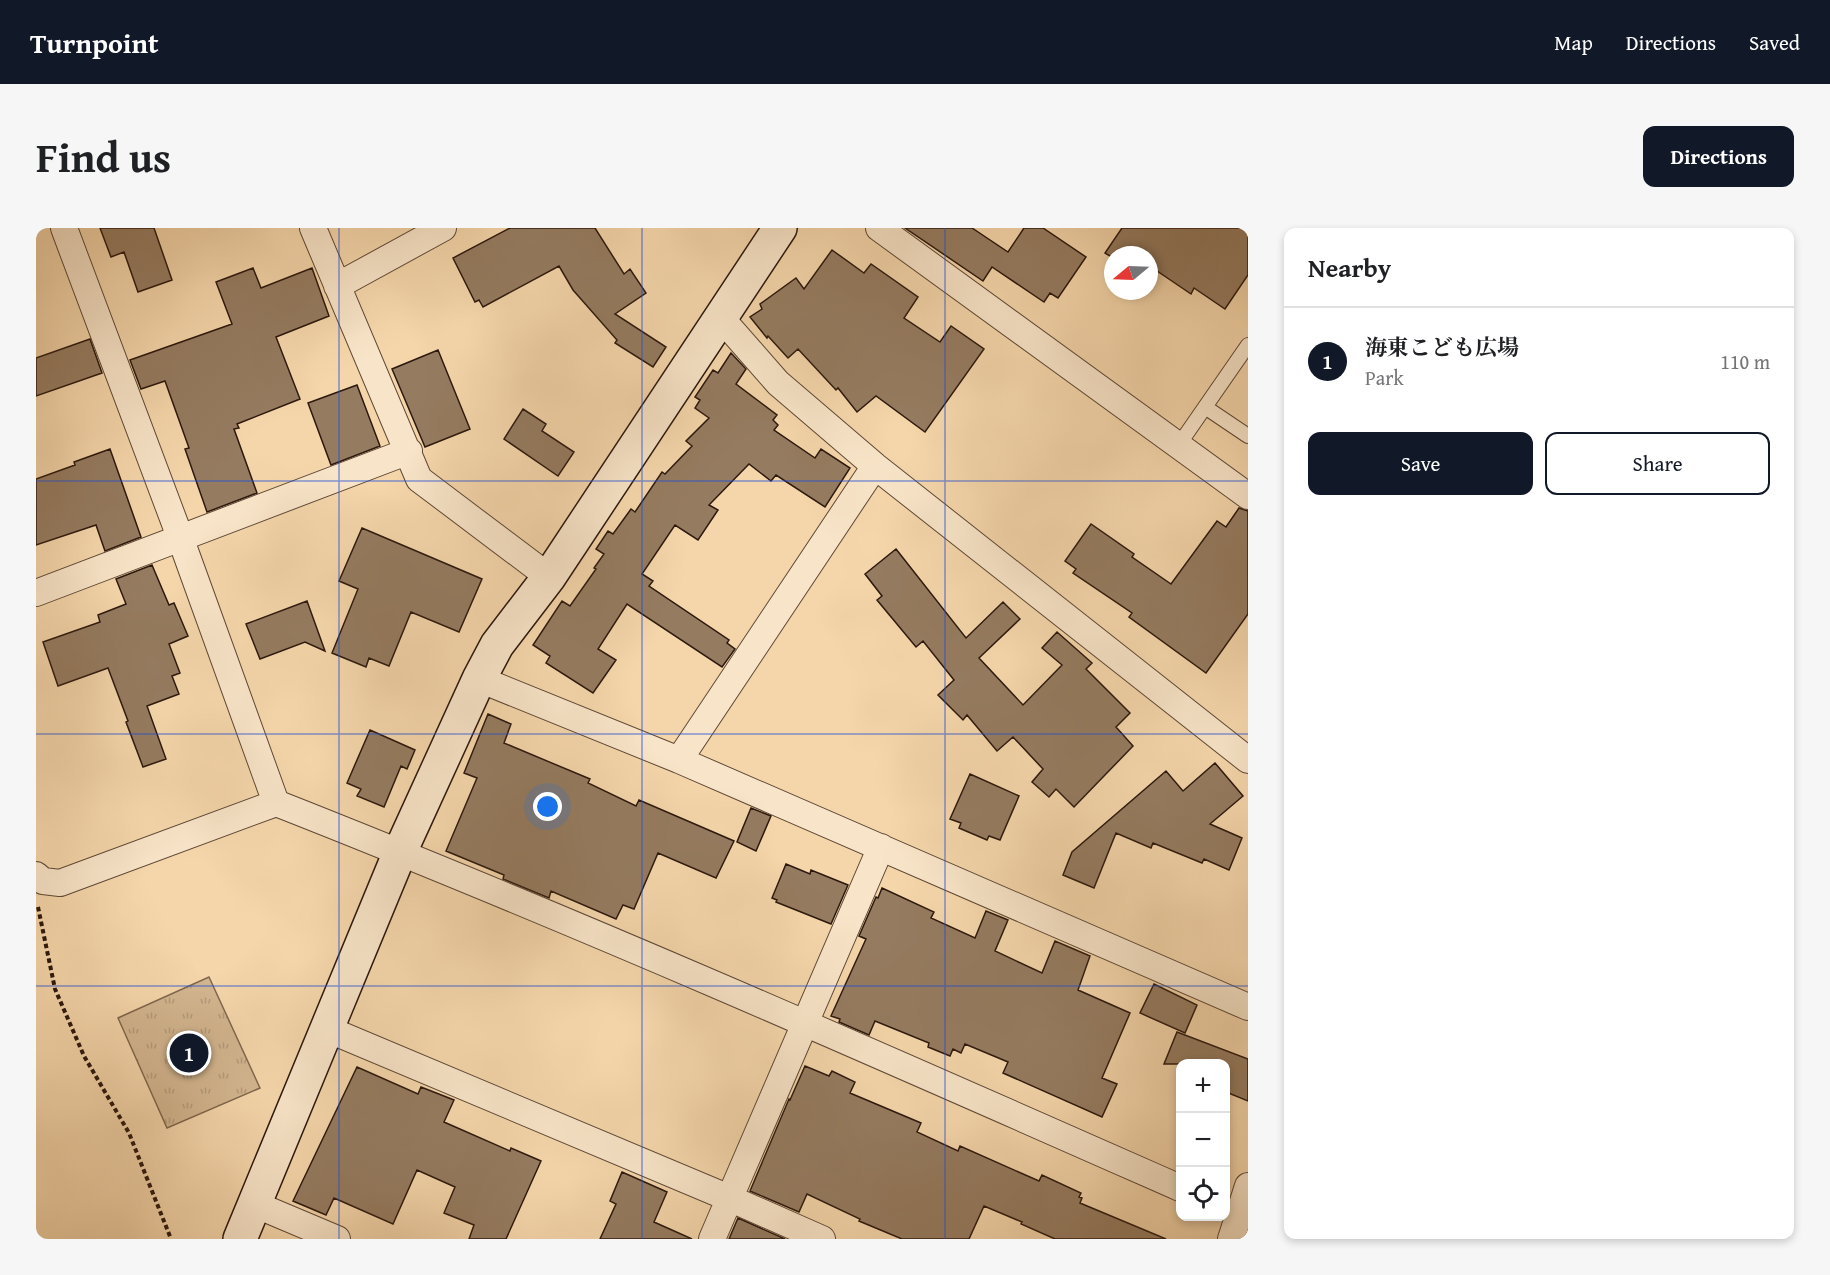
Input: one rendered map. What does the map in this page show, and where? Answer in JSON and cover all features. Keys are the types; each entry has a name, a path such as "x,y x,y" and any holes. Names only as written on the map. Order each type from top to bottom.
{"street":[{"path":"64,228 180,537 276,803"},
{"path":"313,228 419,479 549,577"},
{"path":"337,286 443,228"},
{"path":"240,1239 400,852 496,645 549,577 780,228"},
{"path":"879,228 1248,496"},
{"path":"721,318 778,383 875,466 1248,759"},
{"path":"36,593 409,451"},
{"path":"679,760 875,466"},
{"path":"479,678 679,760 1248,1007"},
{"path":"40,878 60,883 276,803 400,852 804,1023 1176,1186"},
{"path":"711,1239 881,847"},
{"path":"327,1029 822,1239"},
{"path":"1231,1239 1232,1210 1248,1186"},
{"path":"254,1204 338,1239"}],"lane":[{"path":"1178,446 1248,345"},
{"path":"1205,407 1248,436"}],"path":[{"path":"40,878 36,899 55,988 84,1056 129,1133 171,1239"}],"green space":[{"path":"209,977 260,1088 167,1128 118,1018"}],"building":[{"path":"100,228 154,228 172,280 138,292 124,252 111,257"},
{"path":"510,228 595,228 624,274 630,269 646,293 615,314 666,347 653,367 615,343 617,340 573,290 559,266 483,307 479,300 475,302 453,258"},
{"path":"905,228 972,228 1008,252 1024,228 1043,228 1086,257 1058,298 1050,293 1044,302 992,267 983,281"},
{"path":"1122,228 1248,228 1248,275 1225,309 1194,288 1191,294 1158,272 1158,246 1110,246"},
{"path":"832,250 864,273 871,264 918,297 904,318 940,342 951,326 984,349 925,432 876,396 857,412 838,388 836,390 798,349 788,358 768,336 767,338 750,317 762,309 760,304 796,278 804,289"},
{"path":"253,268 261,288 312,268 329,316 276,337 300,399 237,424 239,428 234,429 257,493 207,512 185,449 189,448 165,381 141,389 130,360 232,324 216,282"},
{"path":"90,339 102,373 36,396 36,358"},
{"path":"438,350 470,429 425,447 392,369"},
{"path":"731,353 746,369 736,384 777,415 773,420 778,425 774,430 815,458 821,449 850,468 825,507 776,475 771,481 749,464 709,505 718,510 698,540 675,525 642,574 653,581 649,586 729,640 727,643 735,649 722,667 627,604 598,649 616,660 593,693 546,663 550,656 533,645 562,601 570,606 596,569 594,568 604,554 596,549 608,531 613,534 631,509 635,512 662,472 665,474 692,446 686,441 709,418 695,408 700,400 695,397 713,370 718,373"},
{"path":"357,385 380,446 331,465 308,403"},
{"path":"523,409 546,424 542,431 574,452 558,476 504,439"},
{"path":"110,449 141,537 105,551 96,525 36,545 36,479"},
{"path":"1239,508 1248,511 1248,614 1206,673 1129,617 1132,613 1073,573 1076,569 1065,561 1091,524 1171,584 1217,521 1226,527"},
{"path":"362,528 482,579 459,632 411,612 389,666 369,658 366,667 332,653 358,589 339,581"},
{"path":"896,549 966,638 1003,602 1020,619 979,658 1023,705 1062,665 1042,648 1057,632 1092,663 1086,669 1130,713 1116,727 1133,746 1074,807 1056,789 1049,797 1032,782 1043,769 1013,737 997,751 967,715 963,720 938,695 954,680 923,641 916,647 877,600 882,596 865,574"},
{"path":"152,565 169,605 174,603 188,636 169,644 180,673 172,676 179,694 147,706 166,759 143,767 108,668 58,686 43,642 100,622 98,615 126,604 116,579"},
{"path":"307,601 325,651 305,642 260,659 246,624"},
{"path":"488,714 511,724 504,743 590,779 588,783 636,806 639,800 734,841 716,878 658,853 634,909 623,905 616,919 551,891 549,898 503,879 504,875 446,851 477,778 464,773"},
{"path":"370,730 415,750 407,769 401,766 384,807 357,796 361,789 347,783"},
{"path":"1215,763 1243,796 1210,824 1242,838 1229,870 1204,859 1202,863 1153,843 1151,848 1116,833 1094,888 1063,875 1072,852 1166,771 1183,791"},
{"path":"970,774 1019,796 1000,840 989,836 987,840 959,828 961,823 950,819"},
{"path":"751,808 771,816 756,851 737,842"},
{"path":"786,864 810,874 811,870 848,885 831,924 776,902 777,900 772,898"},
{"path":"882,888 934,912 931,918 975,938 986,911 1008,920 995,951 1042,973 1055,941 1090,956 1078,990 1130,1013 1102,1078 1117,1084 1102,1117 1003,1073 1008,1062 965,1044 961,1053 953,1049 950,1056 928,1047 929,1043 875,1021 869,1035 831,1016 866,939 859,936"},
{"path":"1154,984 1197,1005 1185,1033 1140,1013"},
{"path":"1177,1032 1248,1059 1248,1101 1230,1094 1230,1059 1176,1059 1176,1064 1164,1064"},
{"path":"805,1066 829,1076 832,1071 855,1082 850,1093 921,1123 917,1132 958,1151 960,1146 1039,1181 1042,1175 1081,1193 1080,1203 1166,1239 1055,1239 984,1206 969,1239 902,1239 859,1221 860,1219 807,1194 799,1212 750,1191"},
{"path":"357,1067 418,1094 421,1087 454,1100 444,1122 510,1151 511,1148 541,1161 506,1239 469,1239 474,1225 444,1213 455,1187 417,1170 393,1224 334,1198 326,1215 293,1201"},
{"path":"622,1172 667,1192 654,1222 692,1239 600,1239 616,1204 610,1201"},
{"path":"738,1218 785,1239 729,1239"}],"place":[{"name":"海東こども広場","path":"189,1053"}]}
